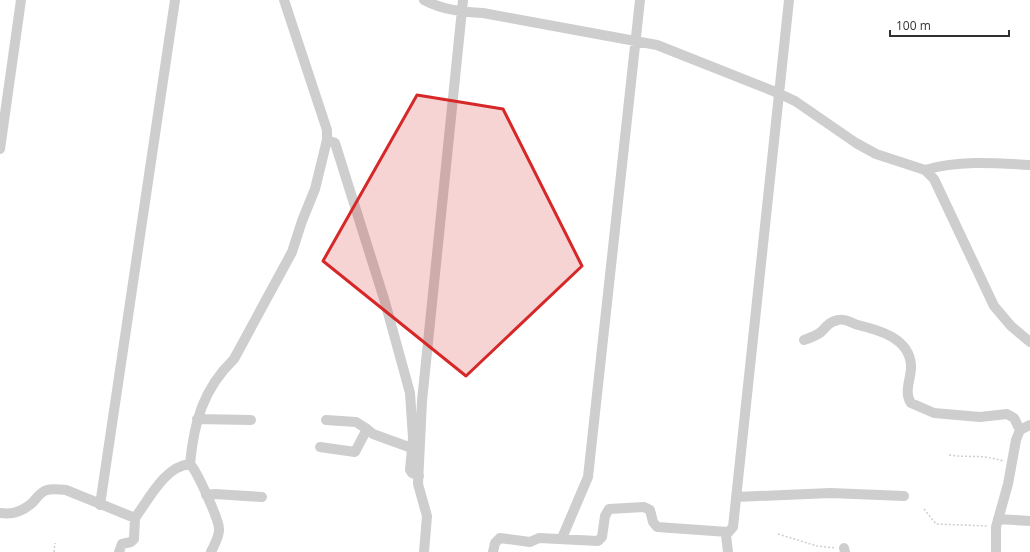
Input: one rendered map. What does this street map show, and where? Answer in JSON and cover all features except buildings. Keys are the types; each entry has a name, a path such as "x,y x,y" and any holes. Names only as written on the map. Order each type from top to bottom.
{"street":[{"path":"0,149 21,0"},
{"path":"100,505 174,0"},
{"path":"211,552 219,528 206,495 190,464 197,419 207,392 225,368 234,359 292,252 302,221 315,189 327,140 326,130 284,0"},
{"path":"424,0 434,6 462,12 483,13 657,45 778,93 795,101 856,143 876,154 925,170 934,179 945,198 994,306 1011,326 1030,342"},
{"path":"416,450 463,0"},
{"path":"562,538 588,477 640,0"},
{"path":"728,552 726,541 728,532 733,527 789,0"},
{"path":"327,140 335,143 384,302 410,393 419,476 419,489 427,516 424,552"},
{"path":"925,170 946,166 996,163 1030,165"},
{"path":"804,340 820,332 828,323 839,320 878,329 892,336 904,348 910,359 911,365 907,395 911,403 934,413 984,417 1007,414 1014,418 1020,430"},
{"path":"197,419 251,420"},
{"path":"326,420 356,422 367,429 416,450"},
{"path":"996,552 997,523 1008,484 1016,440 1020,430 1030,425"},
{"path":"320,447 355,452 367,429"},
{"path":"118,552 122,544 131,542 134,539 135,518 166,474 182,465 190,464"},
{"path":"0,513 9,514 17,512 32,503 40,494 47,490 57,489 66,490 135,518"},
{"path":"736,497 830,493 904,496"},
{"path":"206,495 214,494 262,497"},
{"path":"493,552 495,543 500,538 530,542 539,538 598,541 602,537 605,516 609,509 644,507 650,510 653,522 657,527 728,532"},
{"path":"997,523 1030,521"}],"path":[{"path":"949,455 967,457 983,456 1011,464"},
{"path":"924,509 936,524 997,523"},
{"path":"778,534 817,546 844,550"},
{"path":"54,552 55,543"}],"highlighted area":[{"path":"417,95 503,109 582,266 466,376 323,261"}]}
